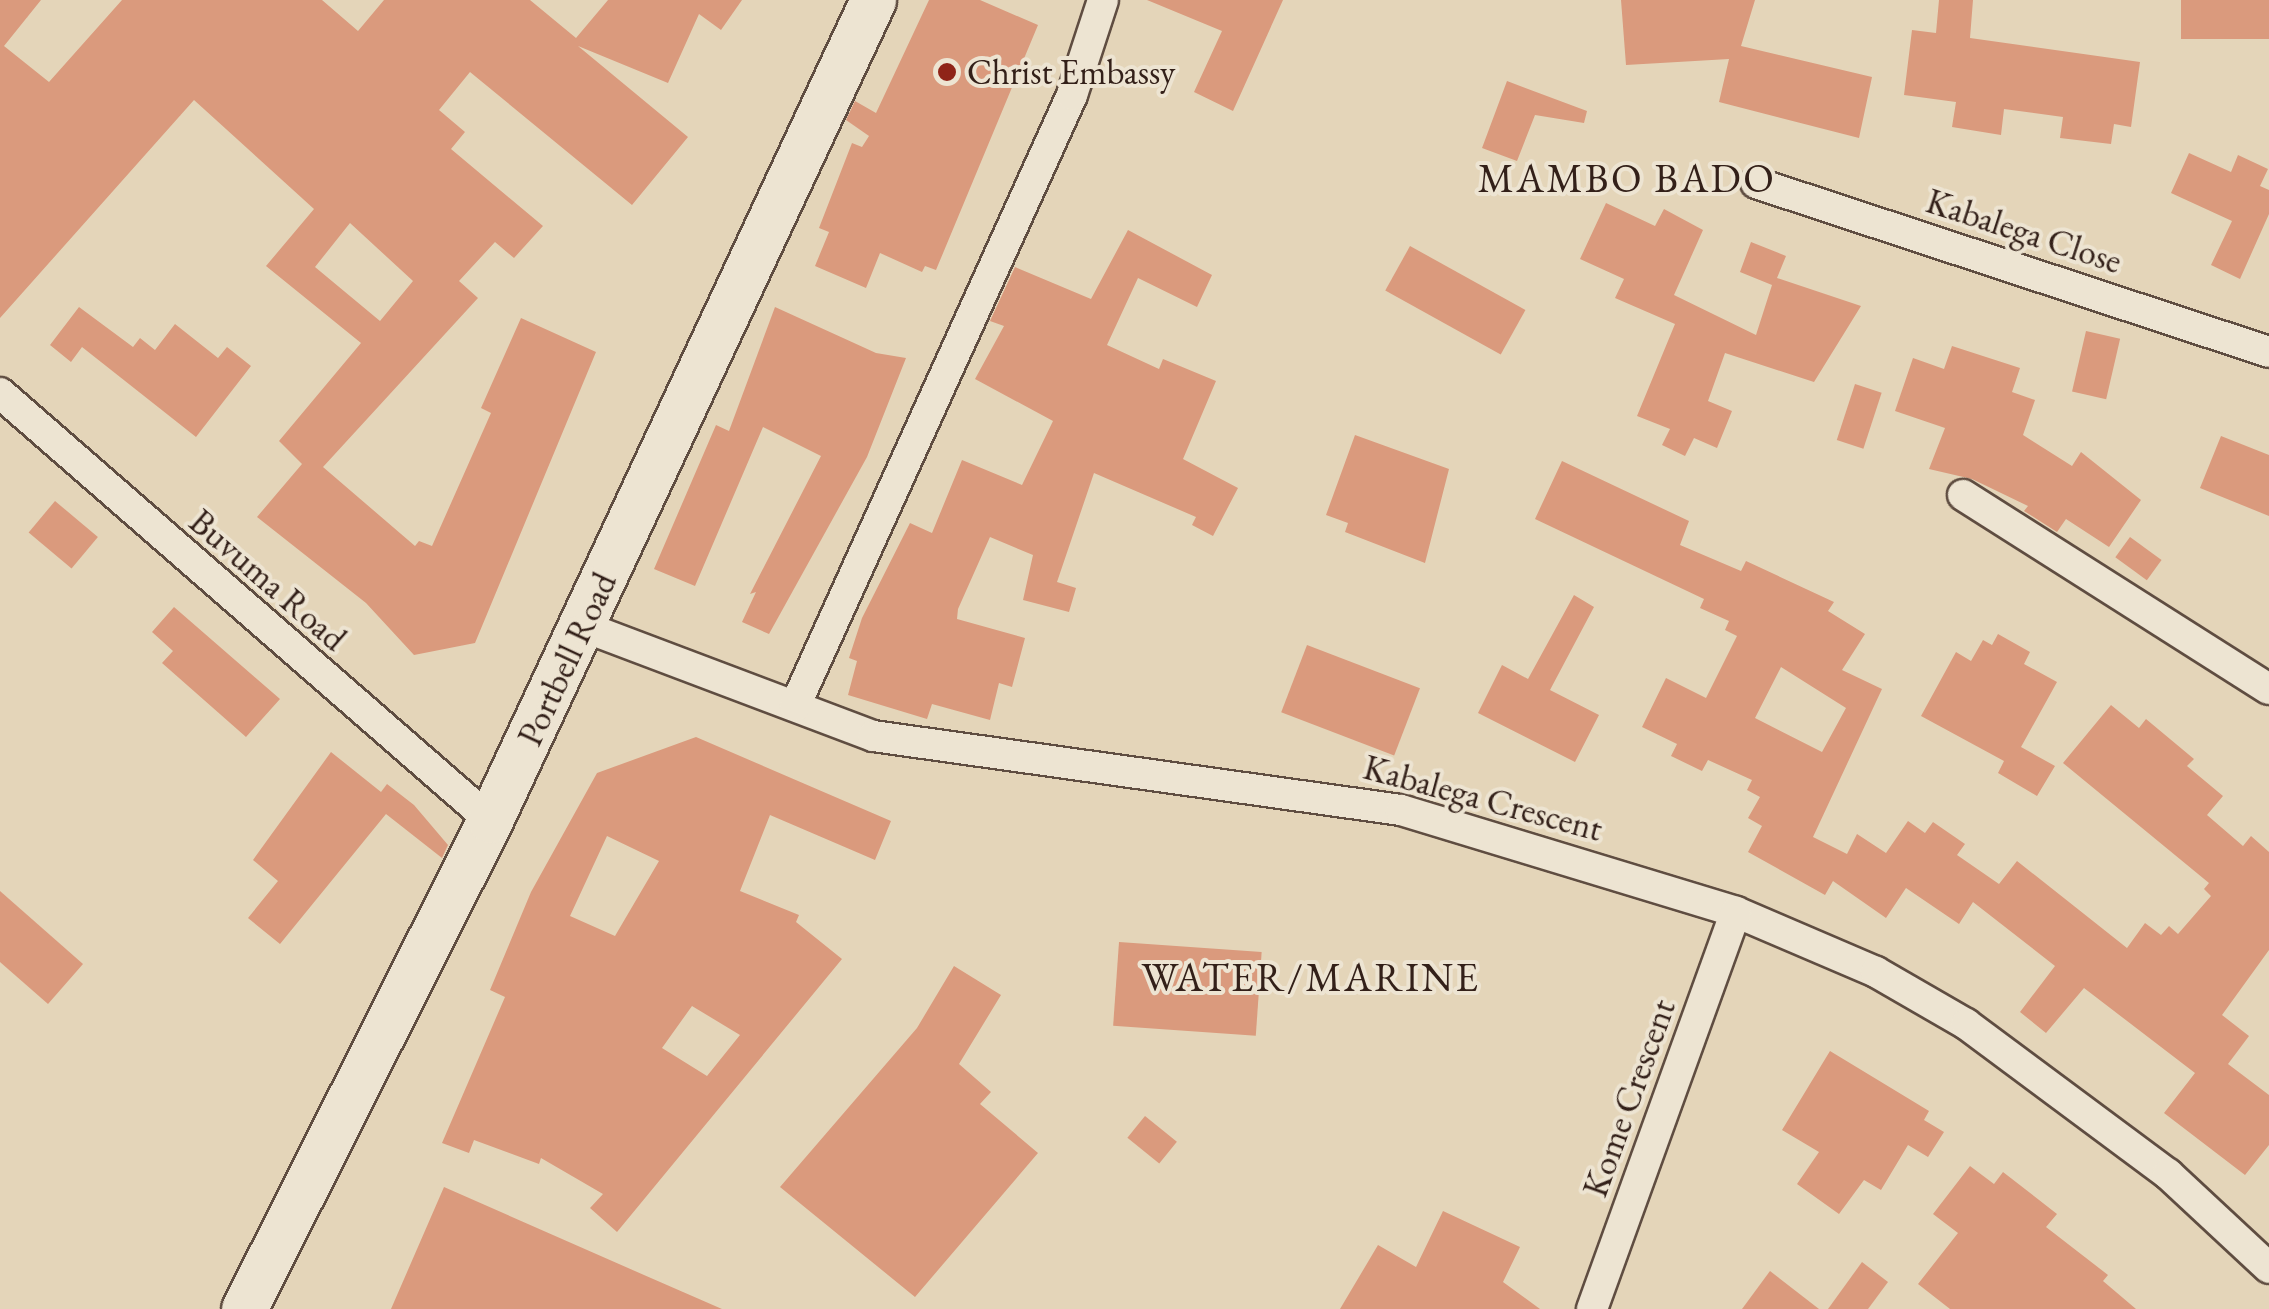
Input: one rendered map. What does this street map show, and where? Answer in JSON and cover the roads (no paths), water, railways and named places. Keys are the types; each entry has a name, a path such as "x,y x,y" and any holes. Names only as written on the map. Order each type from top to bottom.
{"main road":[{"name":"Portbell Road","path":"244,1309 490,820 873,0"}],"street":[{"path":"795,706 1072,95 1103,0"},
{"name":"Kabalega Close","path":"1756,183 2269,352"},
{"name":"Buvuma Road","path":"0,393 490,820"},
{"path":"1962,495 2269,689"},
{"name":"Kabalega Crescent","path":"582,626 873,736 1401,810 1736,912 1876,972 1966,1024 2168,1174 2269,1268"},
{"name":"Kome Crescent","path":"1592,1309 1736,912"}],"place":[{"name":"Christ Embassy","path":"947,72"}],"district":[{"name":"MAMBO BADO","path":"1627,178"},
{"name":"WATER/MARINE","path":"1311,977"}]}
